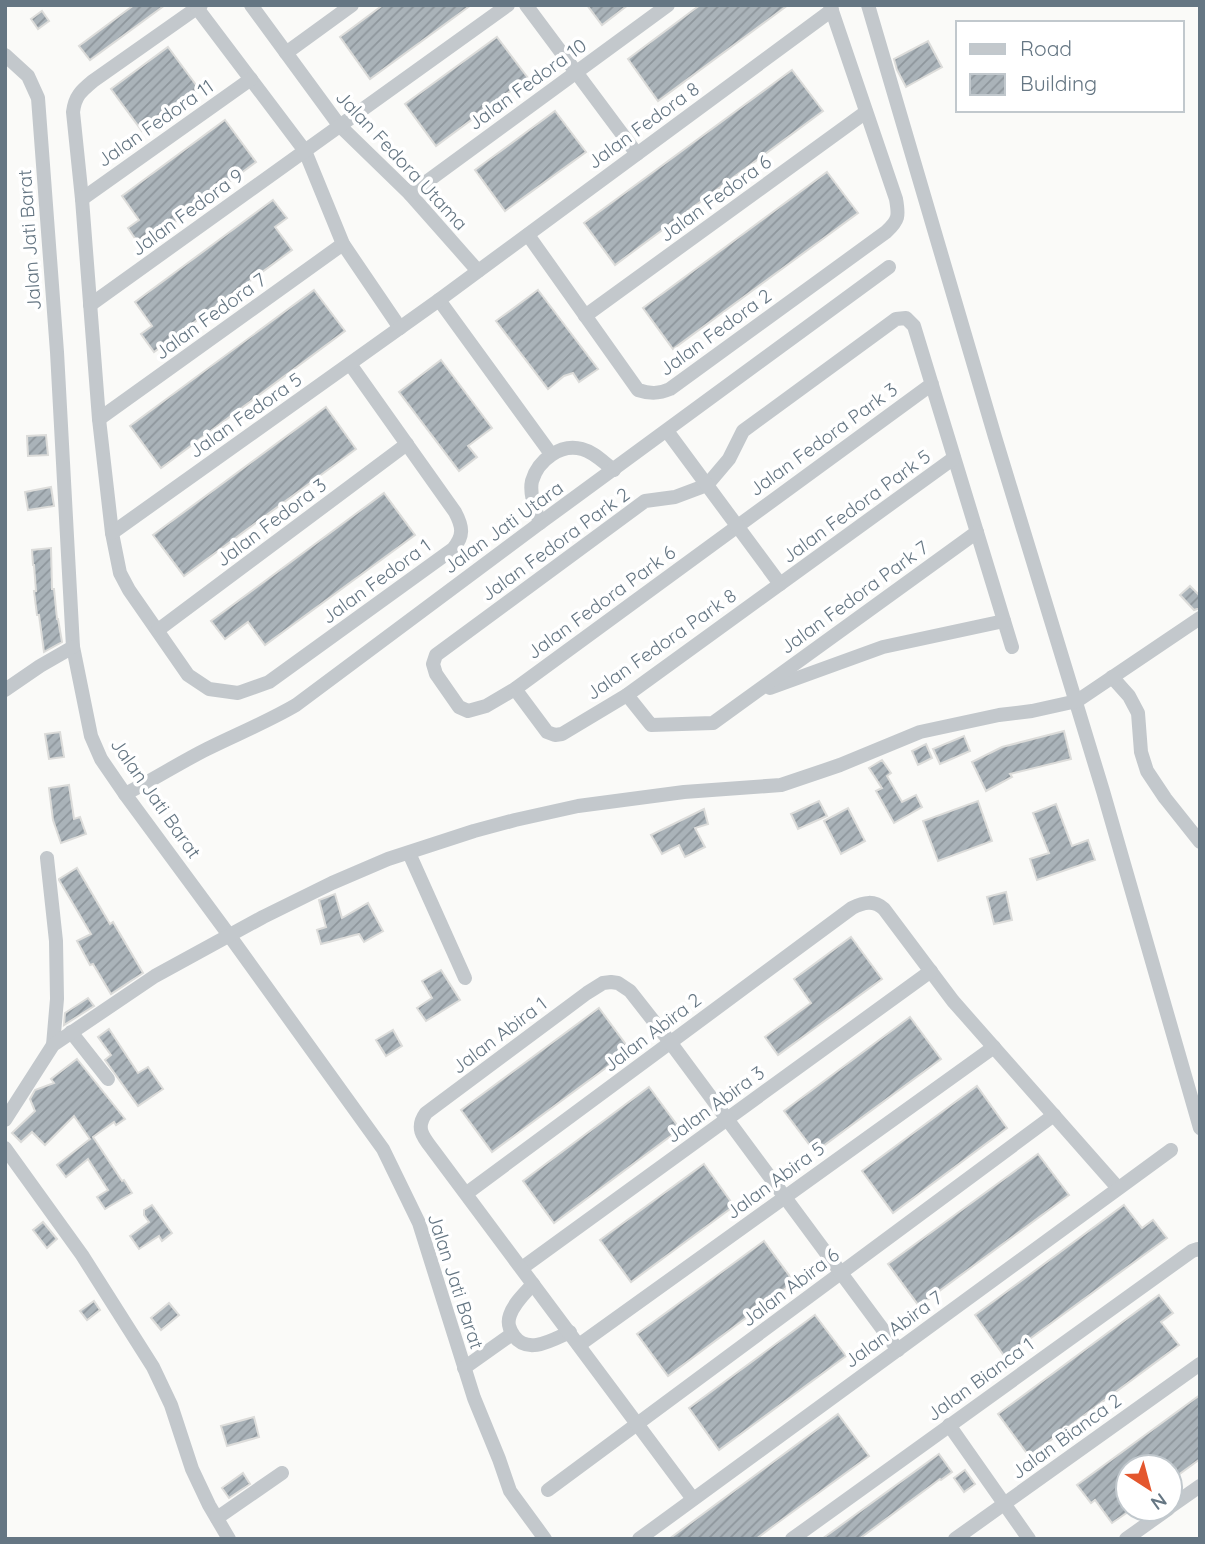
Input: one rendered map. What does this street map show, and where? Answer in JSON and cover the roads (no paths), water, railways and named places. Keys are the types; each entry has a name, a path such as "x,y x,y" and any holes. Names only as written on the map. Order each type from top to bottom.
{"street":[{"name":"Jalan Fedora Utama","path":"251,5 339,125 410,194 478,271"},
{"path":"286,53 352,5"},
{"name":"Jalan Fedora 9","path":"90,305 508,5"},
{"path":"526,5 637,153"},
{"name":"Jalan Fedora 10","path":"410,194 668,5"},
{"path":"868,5 987,410 1077,701 1200,1128"},
{"path":"159,631 120,573 112,533 99,419 73,112 75,101 82,90 199,7 305,150 343,244 400,328"},
{"path":"831,7 866,112"},
{"name":"Jalan Fedora 8","path":"439,300 831,7"},
{"name":"Jalan Jati Barat","path":"5,55 28,76 38,98 57,352 73,648 91,736 101,759 125,794 383,1149 419,1223 474,1398 510,1491 545,1539"},
{"name":"Jalan Fedora 11","path":"82,199 251,79"},
{"name":"Jalan Fedora 2","path":"528,235 638,390 661,393 895,223 899,214 896,199 866,112"},
{"name":"Jalan Fedora 6","path":"585,316 866,112"},
{"name":"Jalan Fedora 7","path":"99,419 343,244"},
{"name":"Jalan Jati Utara","path":"125,794 199,753 269,721 296,705 889,267"},
{"path":"439,300 551,454"},
{"name":"Jalan Fedora 5","path":"112,533 439,300"},
{"path":"707,485 729,459 743,431 896,319 906,318 914,326 1012,647"},
{"name":"Jalan Fedora 1","path":"159,631 188,675 209,689 238,693 269,682 459,542 463,531 455,512 350,364"},
{"name":"Jalan Fedora Park 3","path":"737,526 932,384"},
{"path":"667,430 780,584"},
{"name":"Jalan Fedora 3","path":"159,631 407,444"},
{"path":"540,523 534,506 532,481 541,464 551,454 566,447 579,448 614,470"},
{"name":"Jalan Fedora Park 5","path":"780,584 954,458"},
{"name":"Jalan Fedora Park 2","path":"486,706 468,711 459,707 436,674 433,664 436,655 645,501 675,498 707,485"},
{"name":"Jalan Fedora Park 6","path":"486,706 515,689 737,526"},
{"name":"Jalan Fedora Park 7","path":"628,695 651,725 713,723 977,532"},
{"name":"Jalan Fedora Park 8","path":"515,689 547,732 562,734 628,695 780,584"},
{"path":"5,1120 53,1045 71,1032 155,976 229,934 332,883 388,859 474,831 578,806 684,792 781,785 840,765 920,732 1077,701 1200,618"},
{"name":"Jalan Fedora Park 7","path":"754,693 883,647 1004,621"},
{"path":"5,690 73,648"},
{"path":"1112,677 1129,696 1139,713 1141,752 1147,771 1200,842"},
{"path":"409,853 465,978"},
{"path":"47,858 56,941 57,999 53,1045"},
{"name":"Jalan Abira 2","path":"467,1194 852,908 870,902 884,909 931,971"},
{"path":"931,971 953,1000 1118,1188"},
{"name":"Jalan Abira 3","path":"522,1268 931,971"},
{"name":"Jalan Abira 1","path":"467,1194 424,1138 421,1121 426,1113 603,983 618,983 630,991 670,1042"},
{"path":"71,1032 108,1079"},
{"path":"670,1042 898,1349"},
{"name":"Jalan Abira 5","path":"579,1345 994,1046"},
{"name":"Jalan Abira 6","path":"548,1490 1054,1115"},
{"path":"5,1148 82,1255 153,1367 171,1405 192,1469 208,1505 229,1539"},
{"name":"Jalan Abira 7","path":"639,1539 1171,1150"},
{"path":"467,1194 693,1499"},
{"name":"Jalan Bianca 1","path":"792,1539 1196,1250"},
{"path":"533,1283 510,1313 508,1326 518,1342 536,1345 570,1332"},
{"path":"464,1368 512,1334"},
{"name":"Jalan Bianca 2","path":"955,1539 1200,1364"},
{"path":"948,1425 1029,1539"},
{"path":"216,1518 282,1474"},
{"path":"1184,1497 1200,1486"},
{"path":"1126,1539 1148,1523"}]}
